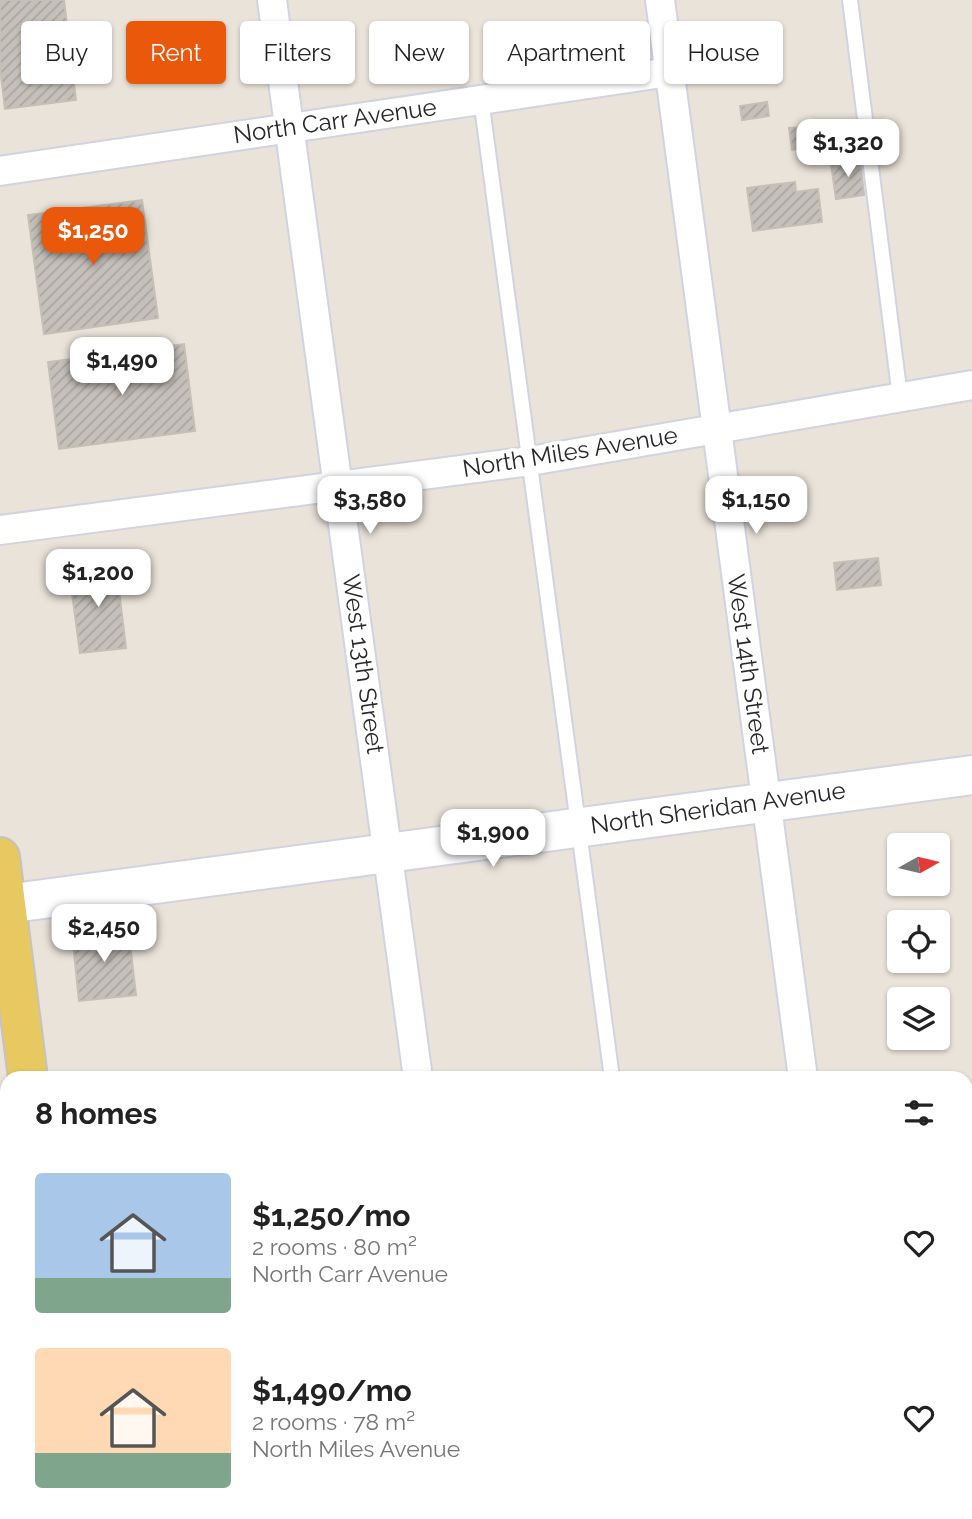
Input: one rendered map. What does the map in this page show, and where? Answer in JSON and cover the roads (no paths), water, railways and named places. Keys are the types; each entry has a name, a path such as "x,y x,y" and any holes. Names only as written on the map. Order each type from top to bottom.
{"main road":[{"path":"0,857 6,904 8,981 27,1071"}],"street":[{"name":"West 13th Street","path":"272,0 417,1071"},
{"name":"West 14th Street","path":"660,0 664,32"},
{"name":"North Carr Avenue","path":"0,171 664,73"},
{"name":"West 14th Street","path":"671,84 802,1071"},
{"name":"North Miles Avenue","path":"0,530 530,461 972,385"},
{"name":"North Sheridan Avenue","path":"6,904 972,775"}],"lane":[{"path":"850,0 900,397"},
{"path":"481,99 611,1071"}]}
